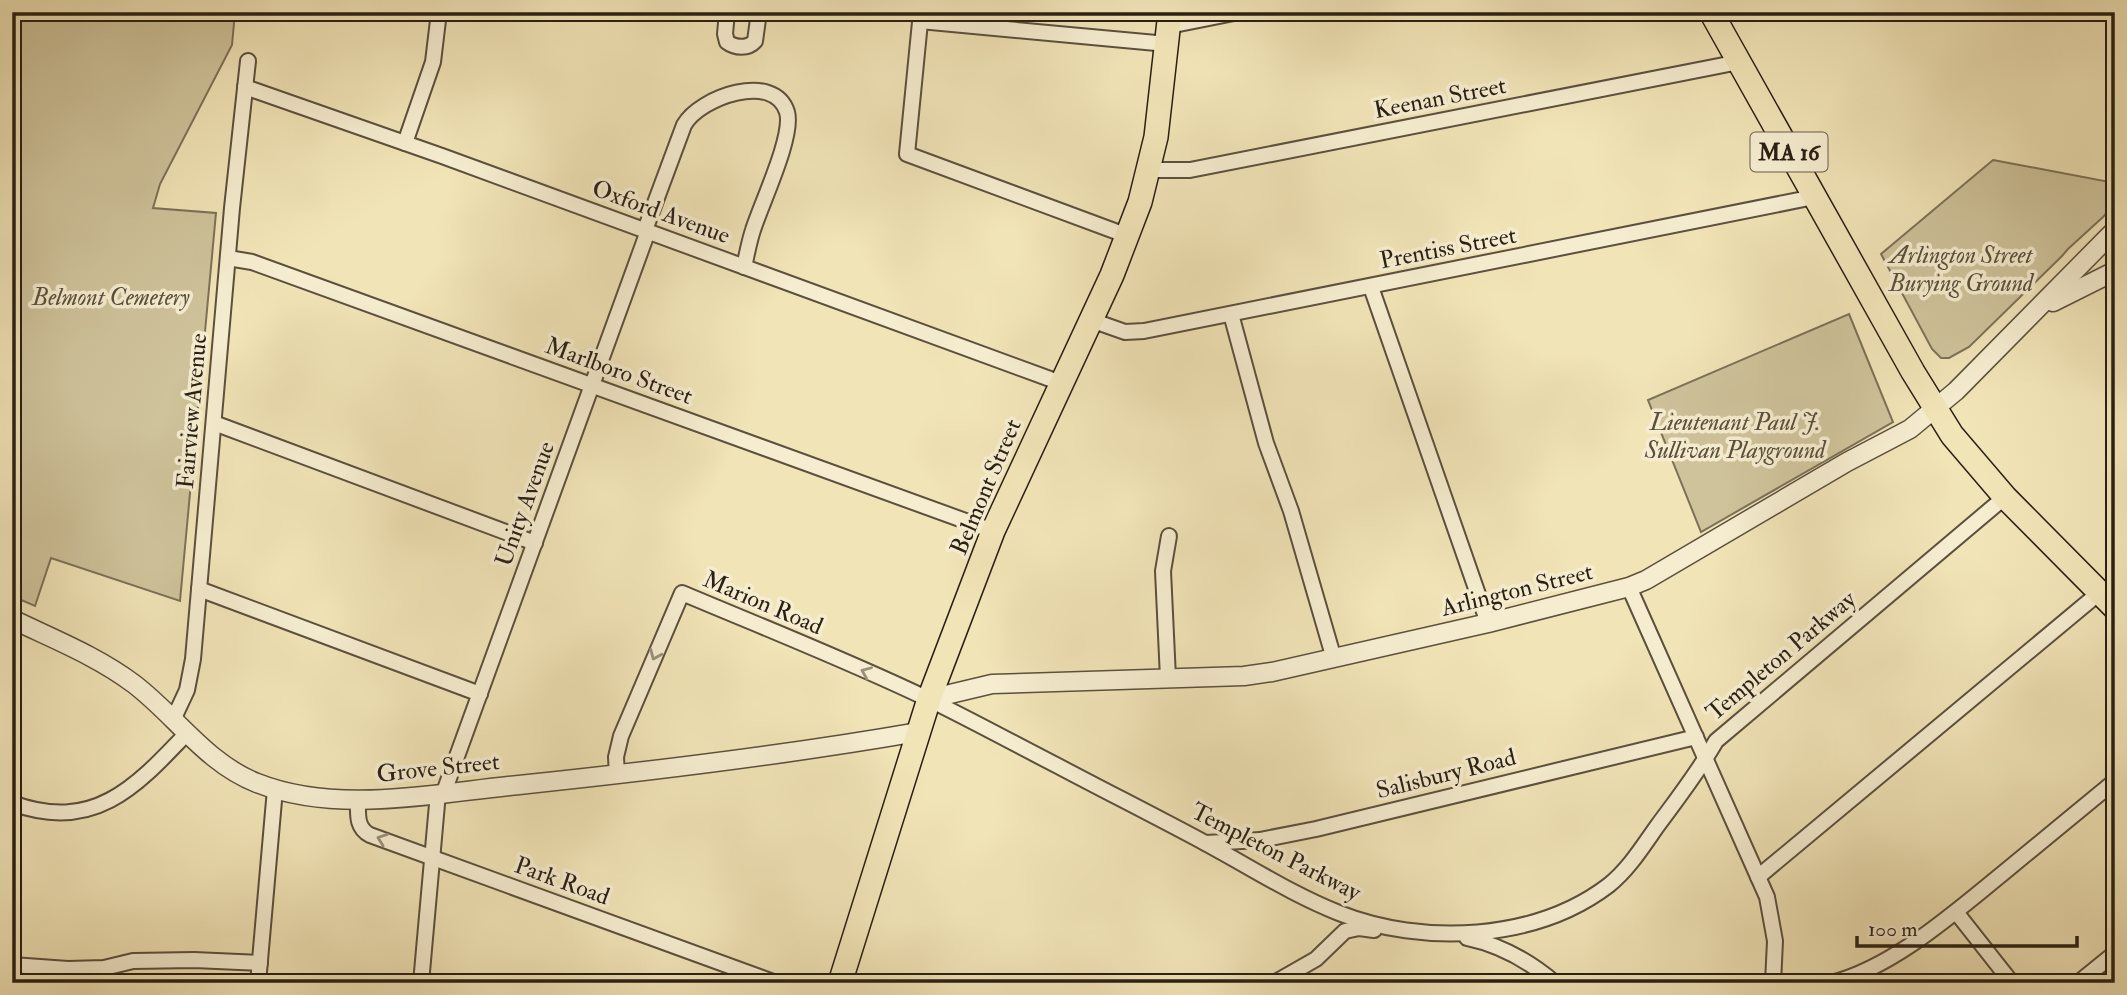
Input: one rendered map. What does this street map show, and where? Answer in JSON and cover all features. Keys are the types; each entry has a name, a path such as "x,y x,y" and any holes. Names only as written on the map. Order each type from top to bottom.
{"main road":[{"name":"MA 16","path":"1711,12 1952,435 2005,498 2110,596"},
{"name":"Belmont Street","path":"840,983 929,699 993,531 1128,236 1150,170 1169,28"}],"street":[{"path":"404,143 433,62 439,12"},
{"path":"727,12 727,42 744,47 755,41 759,12"},
{"path":"1128,236 907,154 920,17 1169,28 1238,12"},
{"name":"Fairview Avenue","path":"173,720 191,674 248,61"},
{"name":"Keenan Street","path":"1150,170 1190,170 1739,62"},
{"name":"Oxford Avenue","path":"245,87 1061,383"},
{"name":"Unity Avenue","path":"421,983 431,857 441,793 480,694 684,125 692,113 709,102 736,93 755,91 773,94 781,100 786,110 788,129 751,234 744,267"},
{"name":"Prentiss Street","path":"1091,320 1114,329 1134,332 1814,197"},
{"name":"Arlington Street","path":"929,699 992,684 1244,676 1334,659 1629,587 1646,580 1905,432 1935,409 2114,233"},
{"name":"Marlboro Street","path":"228,258 251,262 993,531"},
{"name":"Arlington Street","path":"2035,312 2115,271"},
{"path":"1371,287 1488,623"},
{"path":"1231,314 1266,443 1291,511 1334,659"},
{"path":"214,423 535,542"},
{"name":"Templeton Parkway","path":"929,699 1206,843 1294,892 1342,914 1376,923 1433,932 1479,933 1512,928 1551,916 1591,897 1611,883 1628,866 1706,760 1716,741 2005,498"},
{"path":"1168,678 1163,571 1169,536"},
{"path":"1629,587 1758,877 1772,918 1778,982"},
{"path":"199,589 480,694"},
{"name":"Marion Road","path":"617,775 616,757 621,736 682,593 929,699"},
{"path":"1758,877 2110,596"},
{"name":"Grove Street","path":"12,619 90,657 143,691 226,767 275,789 319,798 358,800 617,775 918,732"},
{"path":"12,803 39,811 77,813 106,802 144,777 187,733"},
{"name":"Salisbury Road","path":"1206,843 1260,840 1316,829 1696,737"},
{"path":"1831,983 1880,964 1956,912 2115,781"},
{"path":"258,983 275,789"},
{"name":"Park Road","path":"358,800 359,824 363,831 776,983"},
{"path":"1956,912 2012,983"},
{"path":"1274,983 1316,959 1345,931 1359,928 1401,933 1433,932 1482,941 1522,958 1555,983"},
{"path":"2078,983 2115,953"},
{"path":"12,965 68,969 104,968 134,961 260,962"}],"green space":[{"name":"Belmont Cemetery","path":"12,12 235,12 232,45 160,184 153,208 216,213 180,601 51,558 35,606 12,596"},
{"name":"Arlington Street Burying Ground","path":"1993,160 2115,183 2115,202 2103,217 1969,347 1949,358 1941,358 1932,349 1881,254"},
{"name":"Lieutenant Paul J. Sullivan Playground","path":"1849,314 1893,422 1701,532 1648,400"}]}
